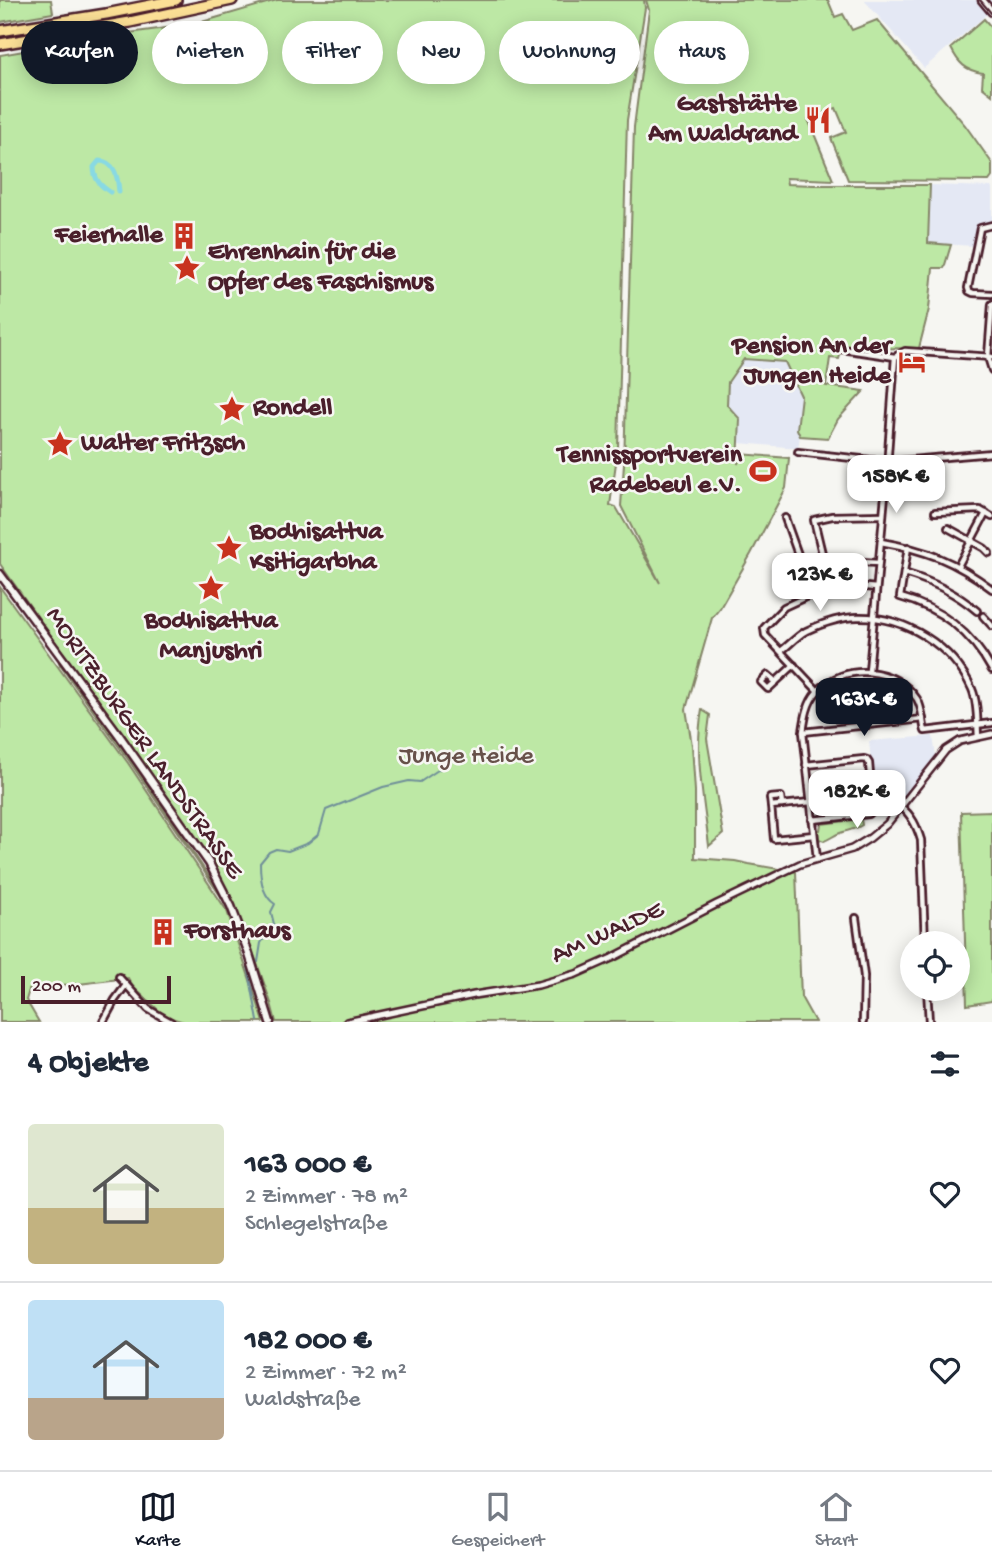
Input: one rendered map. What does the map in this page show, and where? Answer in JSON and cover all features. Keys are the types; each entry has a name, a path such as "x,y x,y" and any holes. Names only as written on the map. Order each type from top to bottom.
{"highway":[{"path":"0,31 176,0"},
{"path":"0,44 130,22 232,0"}],"main road":[{"path":"982,0 992,12"},
{"name":"MORITZBURGER LANDSTRASSE","path":"0,574 209,863 235,915 270,1022"}],"street":[{"path":"992,225 980,228 968,288 973,293 992,294"},
{"path":"992,304 992,370"},
{"path":"842,349 895,357 905,351 990,357"},
{"path":"869,671 895,357"},
{"path":"798,452 888,462 992,453"},
{"path":"936,512 980,510 992,517"},
{"path":"958,566 986,513"},
{"path":"825,566 814,520 832,516 883,515"},
{"path":"785,517 812,594"},
{"path":"948,528 989,553"},
{"path":"881,542 944,558 992,589"},
{"path":"908,547 900,597 935,611 957,625 981,652 992,670"},
{"path":"785,581 845,561 878,563"},
{"path":"904,573 947,590 977,611"},
{"path":"818,691 765,635 764,628 784,607 812,594 847,585 876,588"},
{"path":"983,616 992,626"},
{"path":"781,652 805,632 856,617 894,623 923,635 945,651 965,675 973,691 978,737"},
{"path":"776,682 794,665"},
{"path":"817,859 803,732 810,702 818,691 845,675 869,671 897,680 909,690 921,707 925,730 992,723"},
{"path":"803,732 923,719"},
{"name":"AM WALDE","path":"347,1022 474,995 538,985 576,974 612,958 793,868 852,849 887,824 946,750 960,741 992,734"},
{"path":"806,765 863,759 869,763 872,812 812,820"},
{"path":"811,802 771,806 774,839 814,835"},
{"path":"901,807 916,825 922,840 925,931"},
{"path":"856,918 864,976 863,1022"},
{"path":"119,976 149,1009 169,1022"},
{"path":"103,1022 127,985"},
{"path":"928,1001 929,1022"}],"shaded area":[{"path":"864,0 992,0 992,10 924,68"},
{"path":"930,185 991,187 992,223 979,226 973,246 928,243"},
{"path":"744,359 785,362 801,396 798,448 739,443 740,419 727,405 728,382"},
{"path":"933,736 936,757 892,815 875,803 869,741"}],"green space":[{"path":"0,0 51,0 53,13 0,22"},
{"name":"Junge Heide","path":"277,0 644,0 640,39 640,21 499,21 499,84 633,84 627,120 618,449 610,505 616,507 660,583 621,506 634,127 649,10 646,0 828,0 835,17 843,14 852,30 877,20 965,125 992,163 992,177 989,181 848,180 831,138 846,132 836,108 808,119 833,180 786,178 787,184 930,185 928,243 951,245 944,268 933,268 929,309 919,348 842,349 839,359 830,358 826,386 864,391 838,419 828,438 800,436 797,429 801,396 785,362 744,359 728,382 727,405 740,419 738,464 740,454 789,458 786,488 751,554 712,618 686,709 695,791 695,858 735,861 796,872 801,997 815,1022 276,1022 247,935 233,904 188,829 120,729 0,564 0,55 21,51 21,84 138,84 138,32 152,30 152,84 268,84 268,21 205,21"},
{"path":"984,19 992,28 992,95 982,87 983,73 963,65 951,48"},
{"path":"0,587 128,763 227,911 264,1022 184,1022 165,1016 133,987 128,978 29,990 26,1000 39,1022 0,1022"},
{"path":"59,662 132,761 226,902 130,762"},
{"path":"702,710 710,715 707,739 723,834 709,846 699,761"},
{"path":"992,811 992,1001 967,1005 967,1001 970,1001 970,931 965,931 961,812"},
{"path":"861,819 862,825 859,827 824,841 819,839 818,830 821,824"}],"waterway":[{"path":"110,192 95,176 94,167 99,161 112,167 119,192"},
{"path":"258,962 261,943 274,924 271,912 275,904 265,891 260,868 260,863 269,852 276,849 288,851 308,843 319,834 326,810 383,787 409,781 420,782 450,762"},
{"path":"248,967 258,1021"}],"tram line":[{"path":"980,0 992,14"}],"place":[{"name":"Gaststätte Am Waldrand","path":"818,120"},
{"name":"Feierhalle","path":"184,236"},
{"name":"Ehrenhain für die Opfer des Faschismus","path":"187,268"},
{"name":"Pension An der Jungen Heide","path":"912,362"},
{"name":"Rondell","path":"232,409"},
{"name":"Walter Fritzsch","path":"60,444"},
{"name":"Tennissportverein Radebeul e.V.","path":"763,471"},
{"name":"Bodhisattva Ksitigarbha","path":"229,548"},
{"name":"Bodhisattva Manjushri","path":"211,588"},
{"name":"Forsthaus","path":"163,932"}]}
